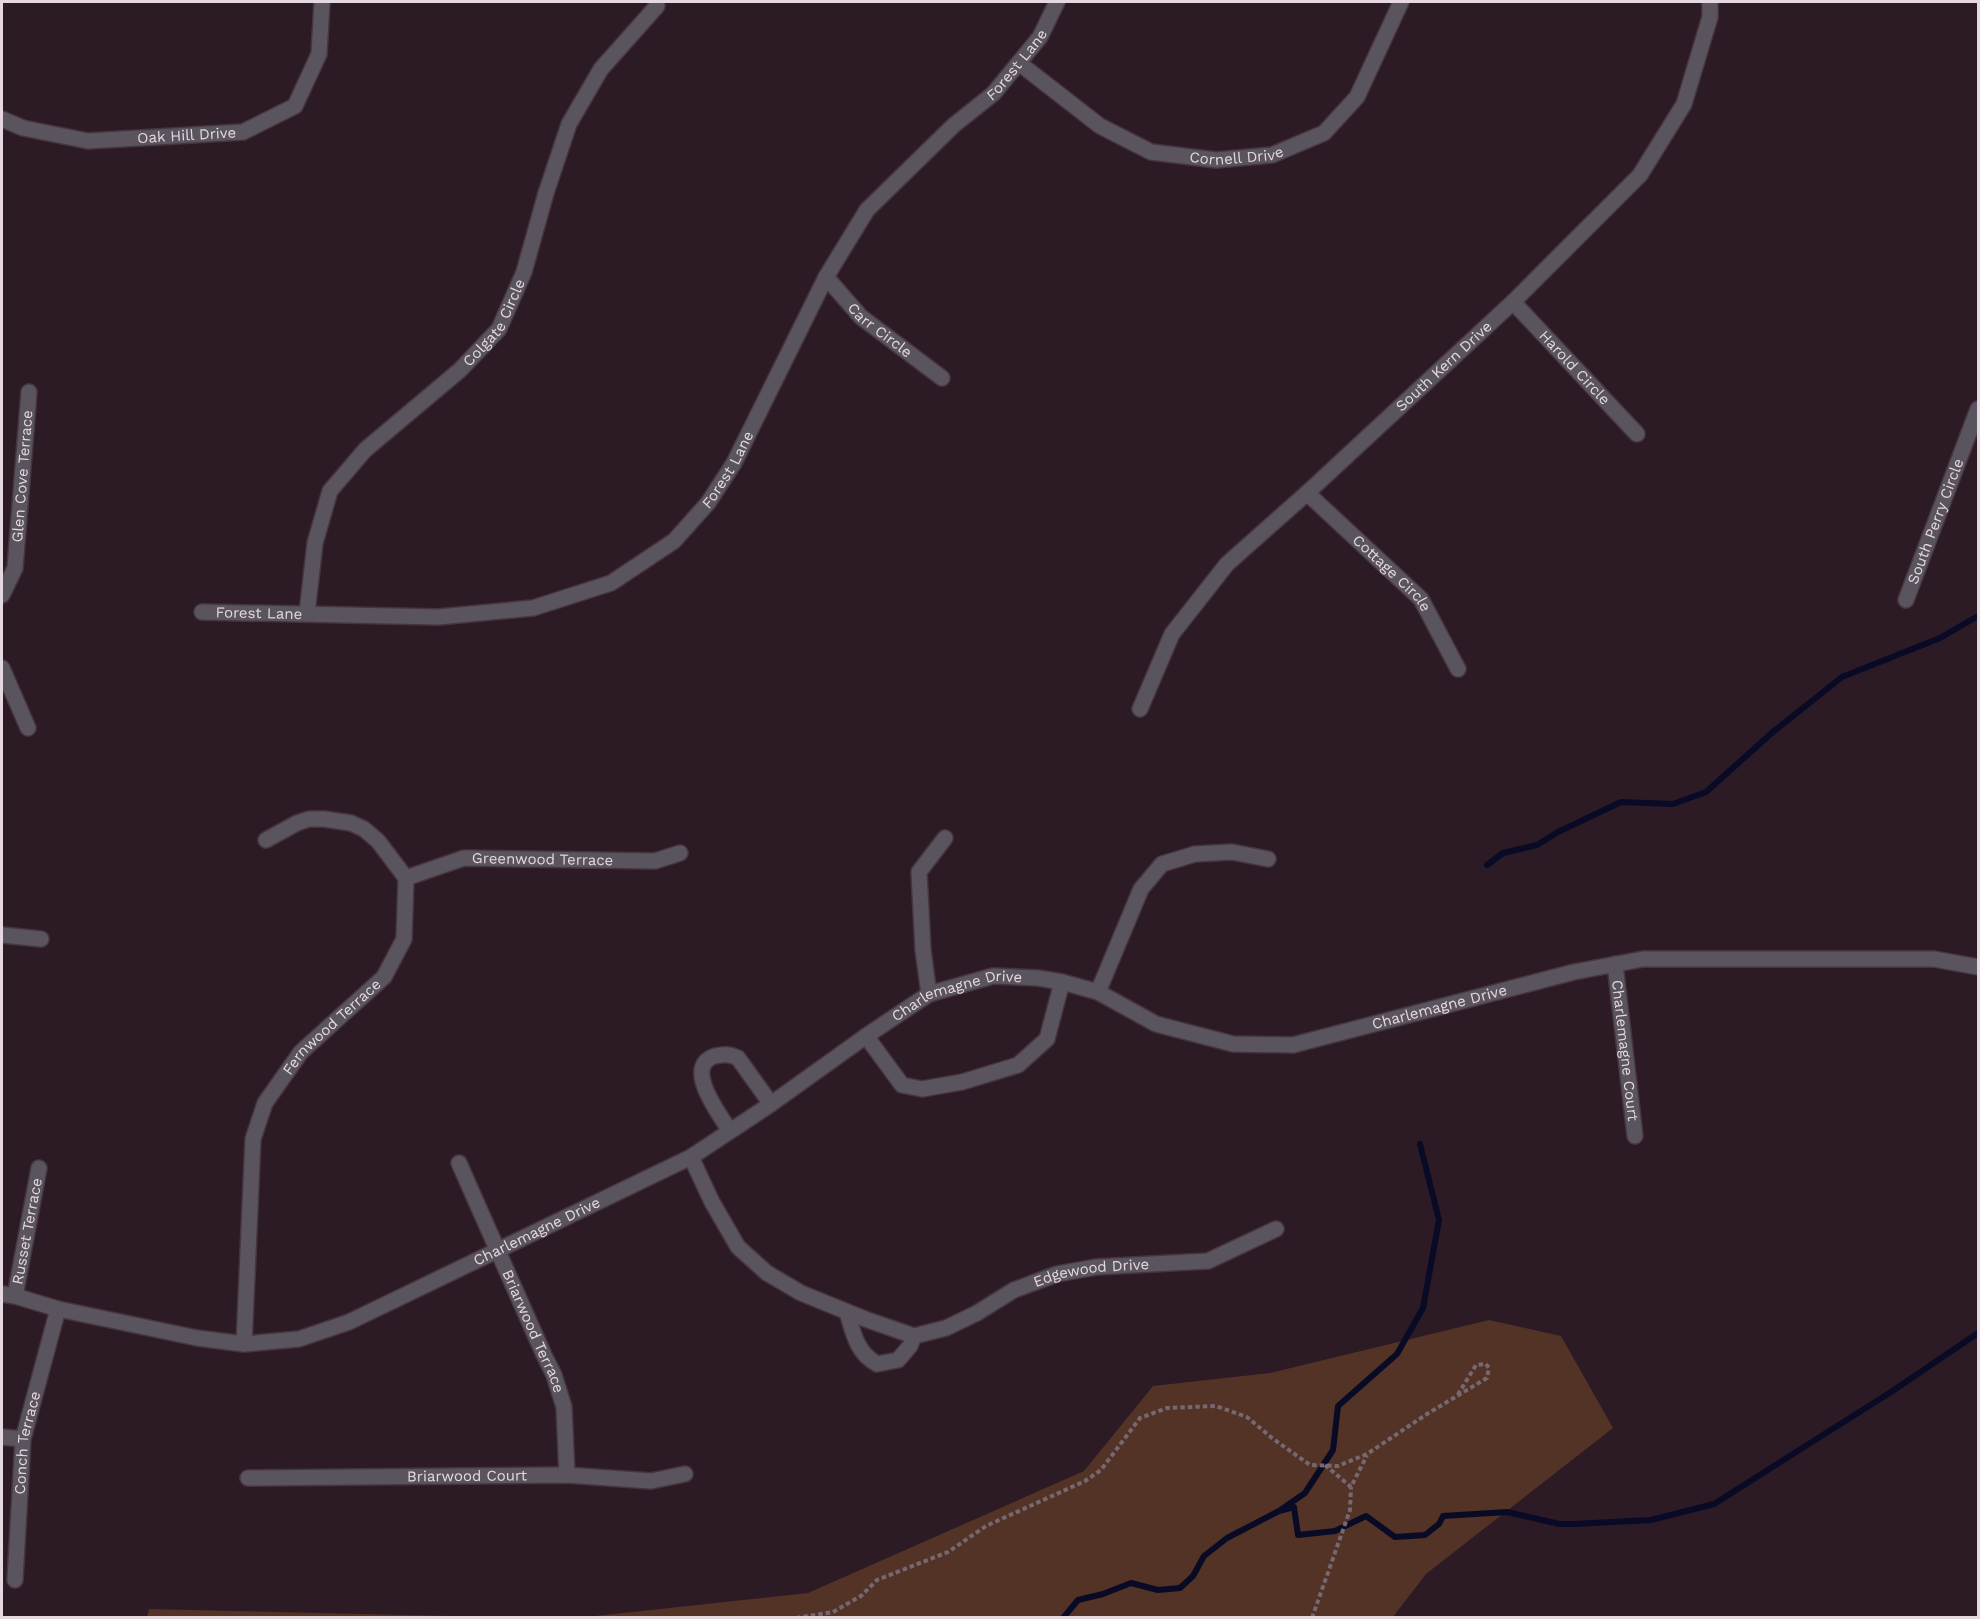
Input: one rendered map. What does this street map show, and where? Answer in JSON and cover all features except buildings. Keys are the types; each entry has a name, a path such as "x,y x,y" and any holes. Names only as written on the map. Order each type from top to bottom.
{"street":[{"name":"Oak Hill Drive","path":"2,120 23,128 88,141 243,132 295,106 319,54 322,2"},
{"name":"Forest Lane","path":"202,612 438,616 533,608 611,583 674,541 708,503 734,463 826,277 867,210 954,125 993,94 1040,37 1057,2"},
{"name":"Cornell Drive","path":"1019,63 1100,126 1151,152 1216,160 1272,155 1324,133 1357,97 1401,2"},
{"name":"South Kern Drive","path":"1140,710 1172,634 1227,564 1513,302 1640,175 1684,104 1710,17 1710,2"},
{"name":"Colgate Circle","path":"307,613 315,543 330,491 364,450 460,370 499,329 524,272 546,193 569,124 601,69 657,6"},
{"name":"Carr Circle","path":"826,277 861,317 942,378"},
{"name":"Harold Circle","path":"1513,302 1637,434"},
{"name":"Glen Cove Terrace","path":"2,595 15,568 29,392"},
{"name":"South Perry Circle","path":"1906,600 1978,409"},
{"name":"Cottage Circle","path":"1306,493 1421,599 1458,669"},
{"path":"2,668 28,728"},
{"path":"266,840 309,819 351,823 364,829 378,841 406,878"},
{"path":"929,994 923,950 919,872 945,838"},
{"path":"1098,992 1142,889 1162,864 1195,854 1232,852 1268,859"},
{"name":"Greenwood Terrace","path":"406,878 464,858 655,861 680,853"},
{"name":"Fernwood Terrace","path":"244,1344 253,1139 265,1104 301,1052 384,977 404,939 406,878"},
{"path":"2,935 41,939"},
{"name":"Charlemagne Drive","path":"8,1295 58,1309 198,1338 244,1344 299,1339 349,1322 691,1157 929,994 993,976 1038,978 1098,992 1156,1024 1233,1044 1293,1045 1574,972 1643,959 1934,959 1978,966"},
{"name":"Charlemagne Court","path":"1615,964 1635,1136"},
{"path":"866,1036 902,1085 922,1089 962,1082 1018,1065 1038,1050 1047,1039 1062,982"},
{"path":"730,1131 704,1089 703,1067 710,1058 722,1054 738,1058 771,1104"},
{"path":"691,1157 712,1202 738,1247 767,1273 801,1293 914,1336 910,1346 898,1360 876,1364 866,1358 861,1351 854,1338 848,1312"},
{"name":"Briarwood Terrace","path":"459,1163 554,1375 564,1407 567,1475"},
{"name":"Russet Terrace","path":"8,1295 39,1168"},
{"name":"Edgewood Drive","path":"914,1336 946,1328 977,1313 1014,1290 1057,1274 1096,1267 1208,1260 1275,1229"},
{"name":"Conch Terrace","path":"15,1580 23,1439 58,1309"},
{"path":"2,1437 23,1439"},
{"name":"Briarwood Court","path":"248,1478 567,1475 651,1481 685,1474"}],"path":[{"path":"796,1617 833,1612 861,1596 877,1580 948,1552 986,1526 1085,1481 1101,1470 1140,1418 1167,1408 1216,1406 1247,1417 1272,1438 1310,1464 1338,1466 1367,1454 1486,1378 1488,1368 1486,1364 1476,1365 1457,1396"},
{"path":"1312,1617 1350,1510 1352,1487 1367,1454"},
{"path":"1325,1466 1352,1487"}],"shaded area":[{"path":"1489,1320 1561,1336 1613,1428 1426,1574 1393,1617 586,1617 808,1593 1084,1471 1153,1386 1270,1373"},
{"path":"149,1609 496,1617 147,1617"}],"waterway":[{"path":"1487,865 1503,853 1537,845 1558,832 1621,802 1673,804 1706,792 1774,731 1842,677 1940,638 1978,616"},
{"path":"1063,1618 1078,1600 1103,1594 1131,1583 1158,1590 1180,1588 1193,1576 1204,1556 1227,1538 1279,1511 1305,1493 1333,1450 1338,1406 1397,1354 1423,1308 1439,1220 1420,1144"},
{"path":"1279,1511 1294,1507 1298,1535 1335,1531 1366,1516 1395,1537 1425,1535 1439,1524 1443,1516 1507,1512 1559,1524 1574,1524 1651,1520 1714,1504 1891,1392 1978,1333"}]}
